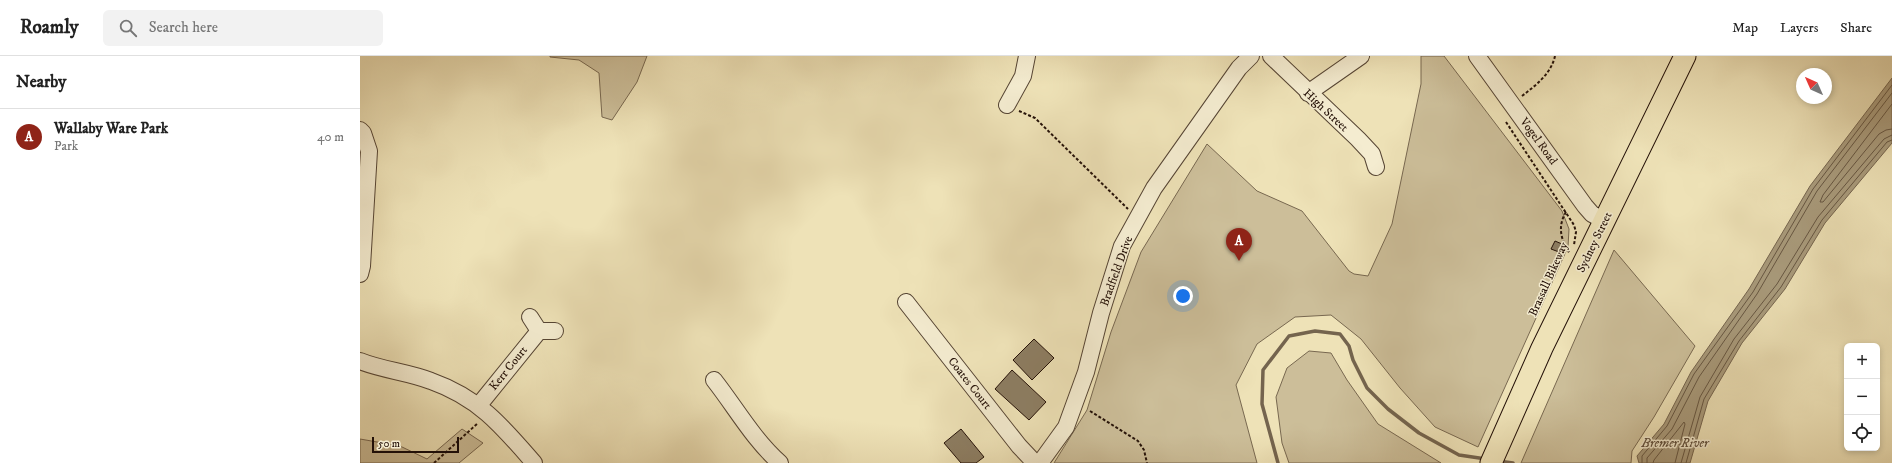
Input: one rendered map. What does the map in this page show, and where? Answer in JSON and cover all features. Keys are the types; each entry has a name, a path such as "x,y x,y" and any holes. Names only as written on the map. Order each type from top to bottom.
{"main road":[{"name":"Sydney Street","path":"1491,463 1542,348 1685,56"}],"street":[{"path":"1007,106 1023,76 1027,56"},
{"name":"Bradfield Drive","path":"1040,463 1066,427 1086,372 1101,312 1122,246 1154,188 1239,68 1251,56"},
{"name":"High Street","path":"1271,56 1308,93 1358,139 1372,154 1376,167"},
{"path":"1308,93 1361,56"},
{"name":"Vogel Road","path":"1477,56 1585,206 1592,214 1605,221"},
{"path":"360,130 363,133 369,151 362,266 360,274"},
{"name":"Coates Court","path":"906,302 1035,463"},
{"path":"530,317 538,331 555,331"},
{"name":"Kerr Court","path":"483,409 538,331"},
{"path":"360,361 431,381 483,409 504,428 534,463"},
{"path":"714,380 734,405 756,438 780,463"}],"path":[{"path":"1518,98 1537,85 1550,68 1555,56"},
{"path":"1007,106 1035,118 1122,205 1138,217"},
{"name":"Brassall Bikeway","path":"1504,119 1574,225 1576,232 1567,260"},
{"path":"1566,212 1563,217 1560,230 1561,236 1570,254"},
{"path":"434,463 483,409"},
{"path":"1090,411 1138,441 1144,450 1147,463"}],"shaded area":[{"path":"550,56 647,56 637,82 612,120 602,117 599,73 579,60"},
{"path":"1421,56 1444,56 1562,211 1569,229 1568,247 1478,447 1435,427 1400,388 1361,339 1331,315 1295,317 1257,344 1236,385 1257,463 1054,463 1087,410 1111,332 1141,252 1207,144 1257,191 1302,211 1349,271 1354,274 1368,276 1392,224 1421,84"},
{"path":"1614,250 1695,346 1654,417 1632,451 1631,463 1521,463"},
{"path":"1309,351 1331,353 1347,380 1378,424 1441,463 1289,463 1282,443 1276,397 1287,368"},
{"path":"462,429 483,443 459,463 360,463 360,439 400,446 427,459"}],"water":[{"name":"Bremer River","path":"1892,78 1892,143 1825,223 1785,289 1742,343 1708,401 1690,463 1639,463 1637,456 1664,424 1691,372 1749,289 1810,186"}],"building":[{"path":"1555,241 1562,244 1559,252 1551,249"},
{"path":"1034,339 1054,358 1032,380 1013,360"},
{"path":"1012,370 1046,402 1029,420 995,389"},
{"path":"961,429 984,457 976,463 961,463 944,443"}],"waterway":[{"path":"1278,463 1262,404 1263,370 1289,336 1315,331 1340,334 1349,346 1353,360 1367,388 1388,409 1419,433 1459,455 1486,459"},
{"path":"1498,461 1513,463"}],"place":[{"name":"Wallaby Ware Park","path":"1239,261"}]}
